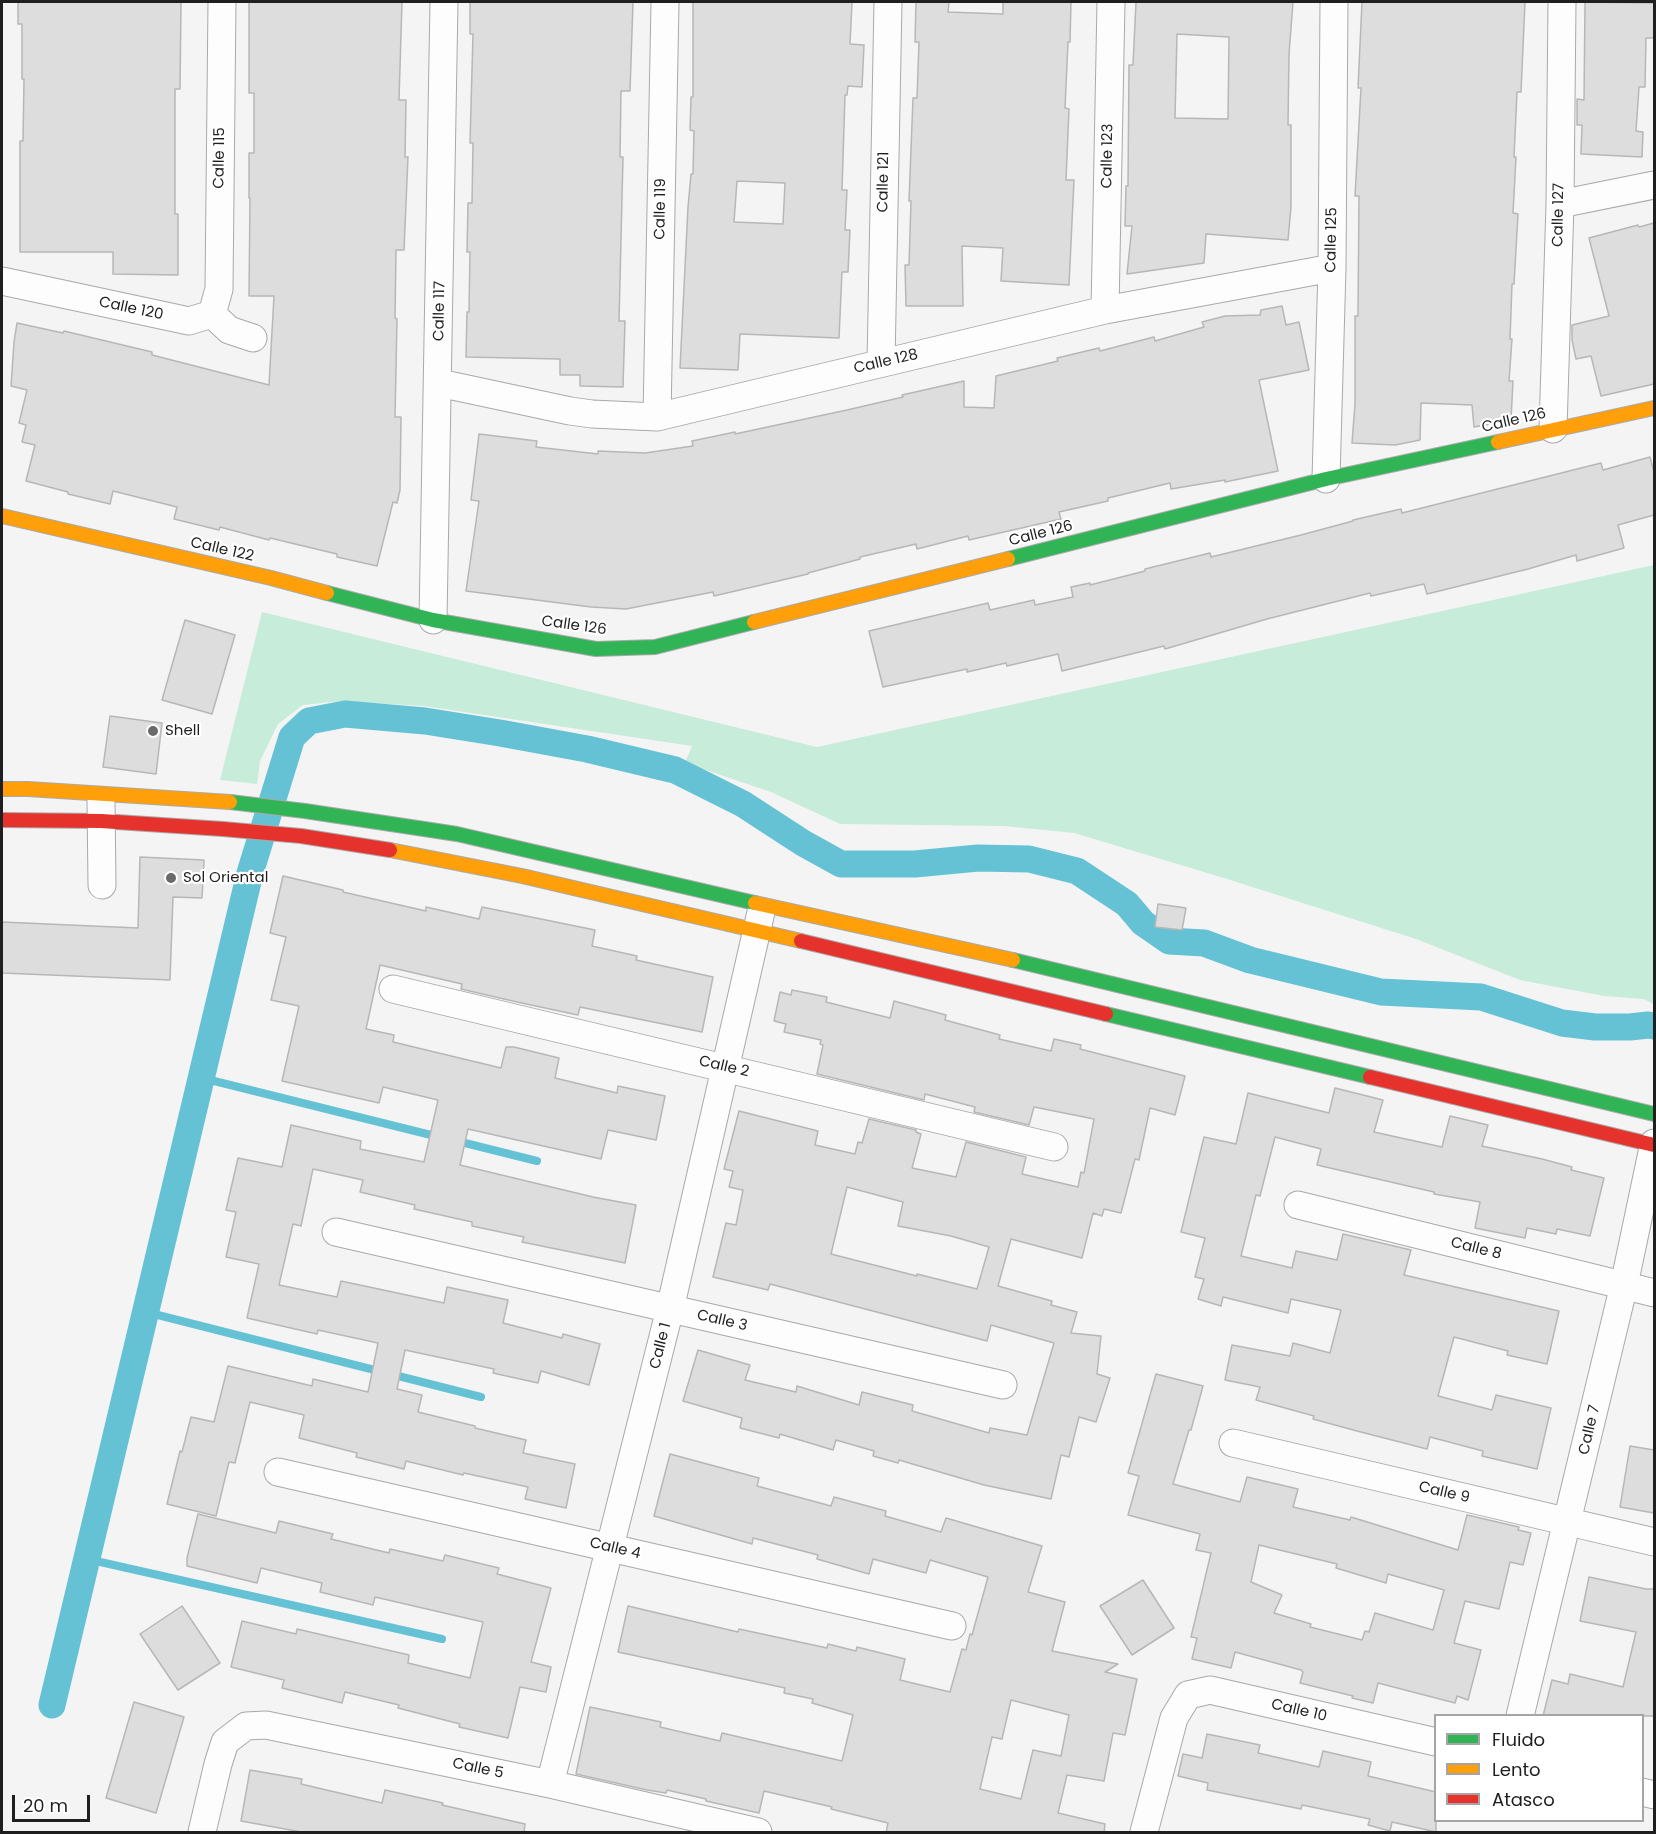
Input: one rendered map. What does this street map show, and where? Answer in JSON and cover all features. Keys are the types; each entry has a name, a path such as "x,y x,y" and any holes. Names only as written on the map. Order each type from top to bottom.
{"street":[{"name":"Calle 115","path":"212,314 219,289 222,2"},
{"name":"Calle 117","path":"434,620 444,2"},
{"name":"Calle 119","path":"657,417 665,2"},
{"name":"Calle 121","path":"881,363 888,2"},
{"name":"Calle 123","path":"1105,310 1111,2"},
{"name":"Calle 125","path":"1326,479 1332,268 1334,2"},
{"name":"Calle 127","path":"1553,429 1560,204 1562,2"},
{"path":"1560,204 1654,185"},
{"name":"Calle 128","path":"439,383 570,411 657,417 1105,310 1332,268"},
{"name":"Calle 120","path":"2,281 189,321 212,314"},
{"path":"212,314 229,330 253,338"},
{"name":"Calle 126","path":"434,620 596,648 655,647 1326,479 1654,408"},
{"name":"Calle 122","path":"2,516 271,578 434,620"},
{"path":"2,789 241,803 457,834 1024,963 1654,1114"},
{"path":"101,794 102,885"},
{"path":"2,820 101,821 301,836 457,862 1654,1144"},
{"name":"Calle 1","path":"550,1784 670,1309 763,905"},
{"name":"Calle 2","path":"393,988 1054,1146"},
{"name":"Calle 7","path":"1520,1714 1624,1285 1654,1144"},
{"name":"Calle 8","path":"1298,1205 1654,1293"},
{"name":"Calle 3","path":"336,1232 1003,1385"},
{"name":"Calle 9","path":"1233,1443 1654,1542"},
{"name":"Calle 4","path":"278,1472 952,1626"},
{"name":"Calle 10","path":"1144,1833 1173,1718 1188,1695 1210,1690 1434,1742"},
{"name":"Calle 5","path":"202,1833 225,1742 246,1726 266,1725 550,1784 758,1833"}],"green space":[{"path":"1654,565 1654,1004 1643,999 1604,996 1520,980 1416,939 1074,833 1004,826 840,824 771,792 685,763 692,746 424,706 341,701 303,705 278,724 260,761 257,784 220,780 262,612 817,747"}],"building":[{"path":"18,2 181,2 180,89 175,89 175,214 178,214 178,275 113,274 113,252 20,252 20,141 23,141 24,79 22,79 22,24 18,24"},
{"path":"249,2 402,2 399,100 406,100 405,157 408,157 404,250 396,250 395,417 401,417 400,490 397,503 393,502 377,566 270,538 269,540 220,527 219,530 174,519 177,507 113,491 110,504 26,481 35,445 22,442 26,425 19,423 27,390 11,386 17,323 63,333 64,331 152,352 152,355 269,385 274,296 249,296 249,153 254,153 254,93 249,93"},
{"path":"470,2 633,2 630,91 621,91 620,157 623,157 619,321 625,321 623,387 580,386 580,375 560,375 560,359 466,357 470,252 467,252 468,203 472,203 473,143 470,143 473,34 470,34"},
{"path":"693,2 852,2 850,44 864,45 862,87 848,86 847,95 845,95 842,190 847,190 845,230 850,230 848,272 842,272 839,338 740,334 738,370 680,368 688,207 691,174 693,174 694,131 690,130 691,97 693,97","holes":["737,181 785,183 783,224 734,222"]},
{"path":"916,2 949,2 948,12 1003,14 1003,2 1071,2 1065,108 1069,109 1066,180 1074,180 1069,285 1001,281 1003,248 962,246 963,306 906,306 905,265 909,265 913,98 917,98 919,42 915,42"},
{"path":"1136,2 1293,2 1289,54 1288,125 1291,125 1291,207 1288,240 1206,234 1204,263 1127,274 1132,226 1125,226 1126,186 1128,186 1129,65 1133,65","holes":["1177,34 1229,37 1228,119 1175,118"]},
{"path":"1362,2 1525,2 1521,92 1517,92 1514,157 1516,157 1513,213 1518,214 1510,339 1512,339 1509,381 1513,381 1511,420 1474,427 1472,405 1421,403 1420,440 1395,445 1352,443 1355,404 1355,316 1358,316 1359,196 1355,196 1361,88 1358,88"},
{"path":"1585,2 1654,3 1654,38 1646,38 1645,87 1639,87 1636,131 1643,132 1642,157 1581,154 1582,125 1577,125 1577,99 1584,100"},
{"path":"1654,223 1654,384 1601,396 1591,356 1576,359 1572,340 1572,325 1609,316 1589,238"},
{"path":"1282,306 1286,325 1299,322 1309,370 1259,380 1278,471 1225,482 1225,480 1171,489 1170,483 1059,512 1061,519 969,540 968,536 917,549 916,544 860,557 860,559 808,574 714,596 713,592 626,609 591,607 466,591 479,501 471,500 479,434 537,441 536,447 598,454 598,451 645,453 693,446 692,441 847,410 964,381 964,407 994,408 996,376 1099,348 1100,351 1154,337 1155,341 1204,327 1202,322 1225,316 1260,315 1261,310"},
{"path":"1650,457 1654,472 1654,515 1618,525 1624,548 1577,561 1576,555 1427,594 1424,584 1371,596 1370,593 1267,619 1165,649 1164,646 1062,671 1058,654 1007,666 1006,663 967,672 967,669 883,687 869,631 988,603 990,610 1034,600 1035,605 1073,597 1071,587 1090,583 1090,585 1210,553 1211,557 1353,520 1401,509 1402,513 1601,463 1603,470"},
{"path":"185,620 235,635 212,714 162,700"},
{"path":"110,716 162,723 156,774 103,767"},
{"path":"140,857 204,860 202,898 173,897 170,980 2,973 2,922 138,928"},
{"path":"283,876 426,911 426,907 479,919 482,907 595,930 592,946 637,956 636,960 713,977 702,1032 580,1007 578,1015 461,989 462,984 380,965 366,1029 394,1035 393,1042 501,1068 506,1047 514,1047 559,1058 555,1078 617,1093 618,1086 665,1096 656,1140 608,1130 601,1159 468,1129 460,1165 636,1205 625,1263 522,1242 524,1237 472,1226 472,1222 414,1209 415,1205 360,1192 363,1180 313,1169 301,1226 293,1224 279,1285 337,1297 341,1281 444,1303 447,1287 508,1300 503,1323 562,1338 563,1334 600,1344 589,1385 541,1371 538,1383 493,1373 494,1369 405,1350 397,1389 422,1395 418,1412 526,1440 523,1453 575,1464 566,1508 525,1499 528,1487 464,1473 463,1475 406,1461 404,1469 356,1457 357,1453 299,1438 304,1415 250,1402 235,1463 229,1462 216,1516 167,1504 191,1417 214,1422 228,1366 312,1386 313,1379 368,1392 378,1343 318,1330 317,1334 247,1318 259,1264 226,1257 236,1212 226,1210 238,1158 282,1167 291,1125 361,1141 360,1149 424,1162 438,1100 383,1087 379,1103 282,1081 299,1006 271,1000 286,937 270,933"},
{"path":"1158,904 1186,908 1182,930 1155,927"},
{"path":"792,990 827,997 826,1002 890,1018 894,1001 946,1015 945,1020 1000,1035 999,1039 1051,1051 1054,1039 1081,1045 1080,1049 1185,1076 1175,1115 1150,1108 1139,1160 1135,1159 1121,1213 1104,1209 1102,1216 1093,1213 1082,1258 1011,1239 998,1286 1052,1301 1051,1305 1077,1312 1071,1333 1101,1336 1097,1374 1110,1378 1096,1422 1079,1417 1069,1457 1061,1455 1051,1499 984,1485 899,1460 898,1463 873,1456 874,1451 836,1440 833,1450 780,1434 779,1438 740,1428 742,1418 683,1401 698,1350 750,1365 745,1380 796,1392 797,1386 859,1405 862,1392 913,1405 912,1411 989,1433 990,1428 1027,1435 1054,1343 991,1325 987,1341 770,1284 768,1290 713,1277 726,1223 736,1225 743,1190 729,1187 733,1171 724,1169 739,1111 818,1131 815,1145 855,1154 858,1142 862,1143 869,1119 916,1130 921,1134 912,1168 956,1177 966,1142 1026,1157 1022,1174 1078,1187 1081,1172 1084,1173 1094,1119 1034,1107 1029,1125 974,1112 975,1107 925,1094 924,1100 817,1074 823,1045 820,1044 821,1040 784,1032 786,1024 774,1021 780,992 791,995","holes":["847,1187 903,1202 898,1226 951,1236 989,1247 977,1289 831,1254"]},
{"path":"1335,1088 1383,1100 1374,1132 1442,1147 1450,1116 1488,1125 1482,1146 1542,1159 1572,1167 1571,1170 1604,1178 1590,1236 1557,1229 1556,1234 1527,1228 1525,1238 1475,1228 1480,1202 1434,1194 1434,1192 1317,1165 1321,1149 1275,1137 1260,1196 1256,1195 1241,1256 1292,1268 1296,1251 1337,1260 1343,1234 1411,1250 1404,1275 1559,1311 1547,1364 1507,1355 1508,1351 1454,1337 1438,1396 1492,1410 1496,1395 1551,1408 1537,1469 1482,1456 1483,1451 1430,1437 1427,1449 1313,1419 1314,1416 1256,1400 1260,1387 1225,1380 1232,1345 1290,1356 1293,1343 1330,1353 1341,1310 1291,1299 1288,1313 1223,1297 1221,1306 1198,1299 1204,1279 1195,1277 1205,1238 1181,1232 1204,1137 1236,1144 1248,1093 1329,1113"},
{"path":"1156,1374 1203,1386 1173,1484 1240,1502 1247,1477 1298,1489 1293,1507 1350,1520 1351,1517 1458,1550 1467,1515 1519,1527 1518,1530 1531,1533 1523,1565 1510,1562 1499,1609 1465,1601 1454,1643 1481,1650 1468,1700 1457,1696 1455,1703 1378,1683 1373,1703 1300,1683 1303,1672 1301,1670 1235,1652 1231,1668 1192,1659 1197,1638 1191,1637 1211,1553 1196,1550 1200,1534 1128,1515 1139,1476 1128,1473","holes":["1259,1545 1337,1564 1336,1568 1386,1583 1388,1574 1444,1590 1433,1630 1375,1613 1369,1632 1365,1631 1362,1640 1310,1627 1311,1624 1274,1613 1282,1595 1251,1582"]},
{"path":"1630,1446 1654,1450 1654,1513 1620,1507"},
{"path":"670,1454 759,1478 757,1486 831,1506 834,1497 886,1511 885,1516 941,1532 946,1518 1042,1546 1028,1592 1065,1602 1052,1651 1118,1664 1105,1672 1137,1679 1125,1735 1113,1733 1104,1781 1067,1775 1058,1813 1105,1824 1104,1833 886,1833 888,1823 764,1791 759,1813 667,1790 666,1793 647,1790 576,1774 590,1707 661,1722 660,1727 720,1741 722,1733 842,1761 853,1715 812,1703 813,1699 784,1693 785,1688 618,1652 628,1606 738,1632 739,1629 827,1648 828,1644 856,1651 857,1647 905,1659 900,1680 950,1692 962,1649 966,1650 970,1634 972,1635 988,1577 930,1560 926,1573 873,1559 869,1574 817,1559 818,1555 753,1538 752,1544 654,1516","holes":["1011,1700 1069,1715 1061,1756 1033,1750 1021,1799 980,1789 992,1737 1002,1739"]},
{"path":"198,1514 276,1533 279,1521 333,1534 331,1539 389,1553 390,1549 443,1561 445,1555 499,1568 497,1574 551,1588 531,1662 551,1667 546,1692 520,1687 508,1738 459,1727 460,1724 398,1708 399,1705 345,1692 342,1703 282,1688 284,1680 231,1667 242,1621 296,1634 297,1629 409,1655 408,1663 470,1678 483,1622 375,1597 373,1605 320,1592 322,1583 261,1568 257,1583 187,1566"},
{"path":"1589,1577 1654,1589 1654,1716 1644,1716 1644,1714 1544,1714 1552,1680 1568,1684 1570,1674 1623,1687 1636,1632 1580,1621"},
{"path":"1143,1580 1174,1628 1132,1655 1100,1606"},
{"path":"182,1606 220,1663 178,1690 140,1634"},
{"path":"134,1702 184,1717 156,1813 106,1798"},
{"path":"1207,1734 1260,1745 1258,1753 1319,1767 1323,1751 1371,1762 1368,1776 1434,1792 1436,1832 1392,1822 1390,1831 1368,1825 1370,1819 1302,1805 1301,1809 1207,1790 1208,1783 1178,1776 1183,1754 1202,1758"},
{"path":"250,1770 302,1779 301,1784 382,1803 385,1790 443,1803 442,1805 525,1824 524,1833 307,1833 241,1821"}],"waterway":[{"path":"52,1705 250,873 292,737 309,721 345,714 425,721 587,749 675,770 743,804 803,843 841,864 915,864 978,858 1029,859 1077,871 1127,904 1143,923 1169,941 1204,943 1250,960 1381,992 1481,997 1562,1023 1595,1027 1654,1026"},
{"path":"202,1078 439,1137"},
{"path":"457,1141 537,1161"},
{"path":"146,1312 481,1397"},
{"path":"87,1559 442,1639"}],"traffic: fast":[{"path":"1008,559 1326,479 1498,442"},
{"path":"327,593 433,620 596,649 655,647 754,622"},
{"path":"230,802 457,834 755,903"},
{"path":"1013,960 1654,1114"},
{"path":"1106,1014 1370,1077"}],"traffic: slow":[{"path":"1498,442 1654,408"},
{"path":"2,516 327,593"},
{"path":"754,622 1008,559"},
{"path":"2,789 230,802"},
{"path":"390,850 522,876 801,941"},
{"path":"755,903 1013,960"}],"traffic: jam":[{"path":"2,820 101,821 223,829 301,836 390,850"},
{"path":"801,941 1106,1014"},
{"path":"1370,1077 1654,1145"}],"place":[{"name":"Shell","path":"153,731"},
{"name":"Sol Oriental","path":"171,878"}]}
